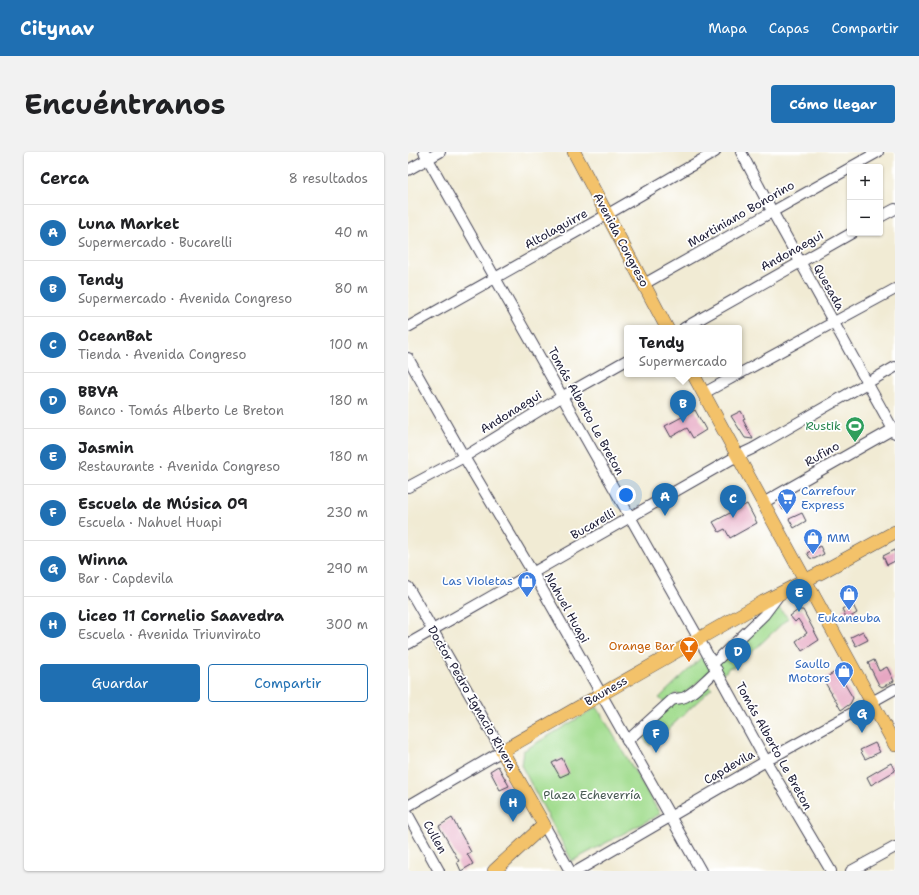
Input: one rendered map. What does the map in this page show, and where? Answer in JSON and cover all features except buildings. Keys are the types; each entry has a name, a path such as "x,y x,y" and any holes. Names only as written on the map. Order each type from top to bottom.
{"main road":[{"name":"Avenida Congreso","path":"574,152 666,325"},
{"path":"695,377 895,745"},
{"name":"Bauness","path":"502,751 600,694 895,532"},
{"name":"Doctor Pedro Ignacio Rivera","path":"502,751 544,825"},
{"path":"494,871 544,825"}],"street":[{"path":"408,170 426,156 440,152"},
{"name":"Altolaguirre","path":"408,327 715,152"},
{"name":"Quesada","path":"741,152 800,262 894,430"},
{"name":"Martiniano Bonorino","path":"856,164 878,152"},
{"name":"Tomás Alberto Le Breton","path":"426,156 563,396 766,761 831,871"},
{"name":"Martiniano Bonorino","path":"644,284 847,169"},
{"path":"883,215 895,209"},
{"name":"Andonaegui","path":"689,325 847,236"},
{"path":"742,373 895,289"},
{"name":"Nahuel Huapi","path":"408,358 464,457 533,573 627,742 702,871"},
{"name":"Andonaegui","path":"408,487 464,457 563,396 624,362"},
{"name":"Bucarelli","path":"408,644 895,367"},
{"path":"704,393 734,377"},
{"name":"Rufino","path":"763,504 894,430"},
{"name":"Doctor Pedro Ignacio Rivera","path":"408,587 502,751"},
{"path":"627,742 672,700 683,698 691,693 764,615 780,594"},
{"name":"Capdevila","path":"577,871 766,761 895,689"},
{"name":"Bauness","path":"408,806 502,751"},
{"name":"Cullen","path":"408,815 440,871"},
{"name":"Doctor Pedro Ignacio Rivera","path":"544,825 570,871"},
{"path":"851,871 895,847"}],"green space":[{"path":"778,607 788,618 737,666 728,668 727,671 722,674 719,669 718,662"},
{"path":"705,654 711,664 710,672 681,696 676,693 666,703 659,698"},
{"path":"706,682 712,688 650,746 641,734 674,703"},
{"name":"Plaza Echeverría","path":"597,707 660,814 572,861 521,765 523,751"}],"place":[{"name":"Tendy","path":"683,423"},
{"name":"Rustik","path":"855,443"},
{"name":"Carrefour Express","path":"787,515"},
{"name":"Luna Market","path":"665,516"},
{"name":"OceanBat","path":"733,518"},
{"name":"MM","path":"813,555"},
{"name":"Las Violetas","path":"527,598"},
{"name":"Eukaneuba","path":"849,611"},
{"name":"Jasmin","path":"799,612"},
{"name":"Orange Bar","path":"689,663"},
{"name":"BBVA","path":"738,671"},
{"name":"Saullo Motors","path":"844,688"},
{"name":"Winna","path":"862,733"},
{"name":"Escuela de Música 09","path":"656,753"},
{"name":"Liceo 11 Cornelio Saavedra","path":"513,822"}]}
